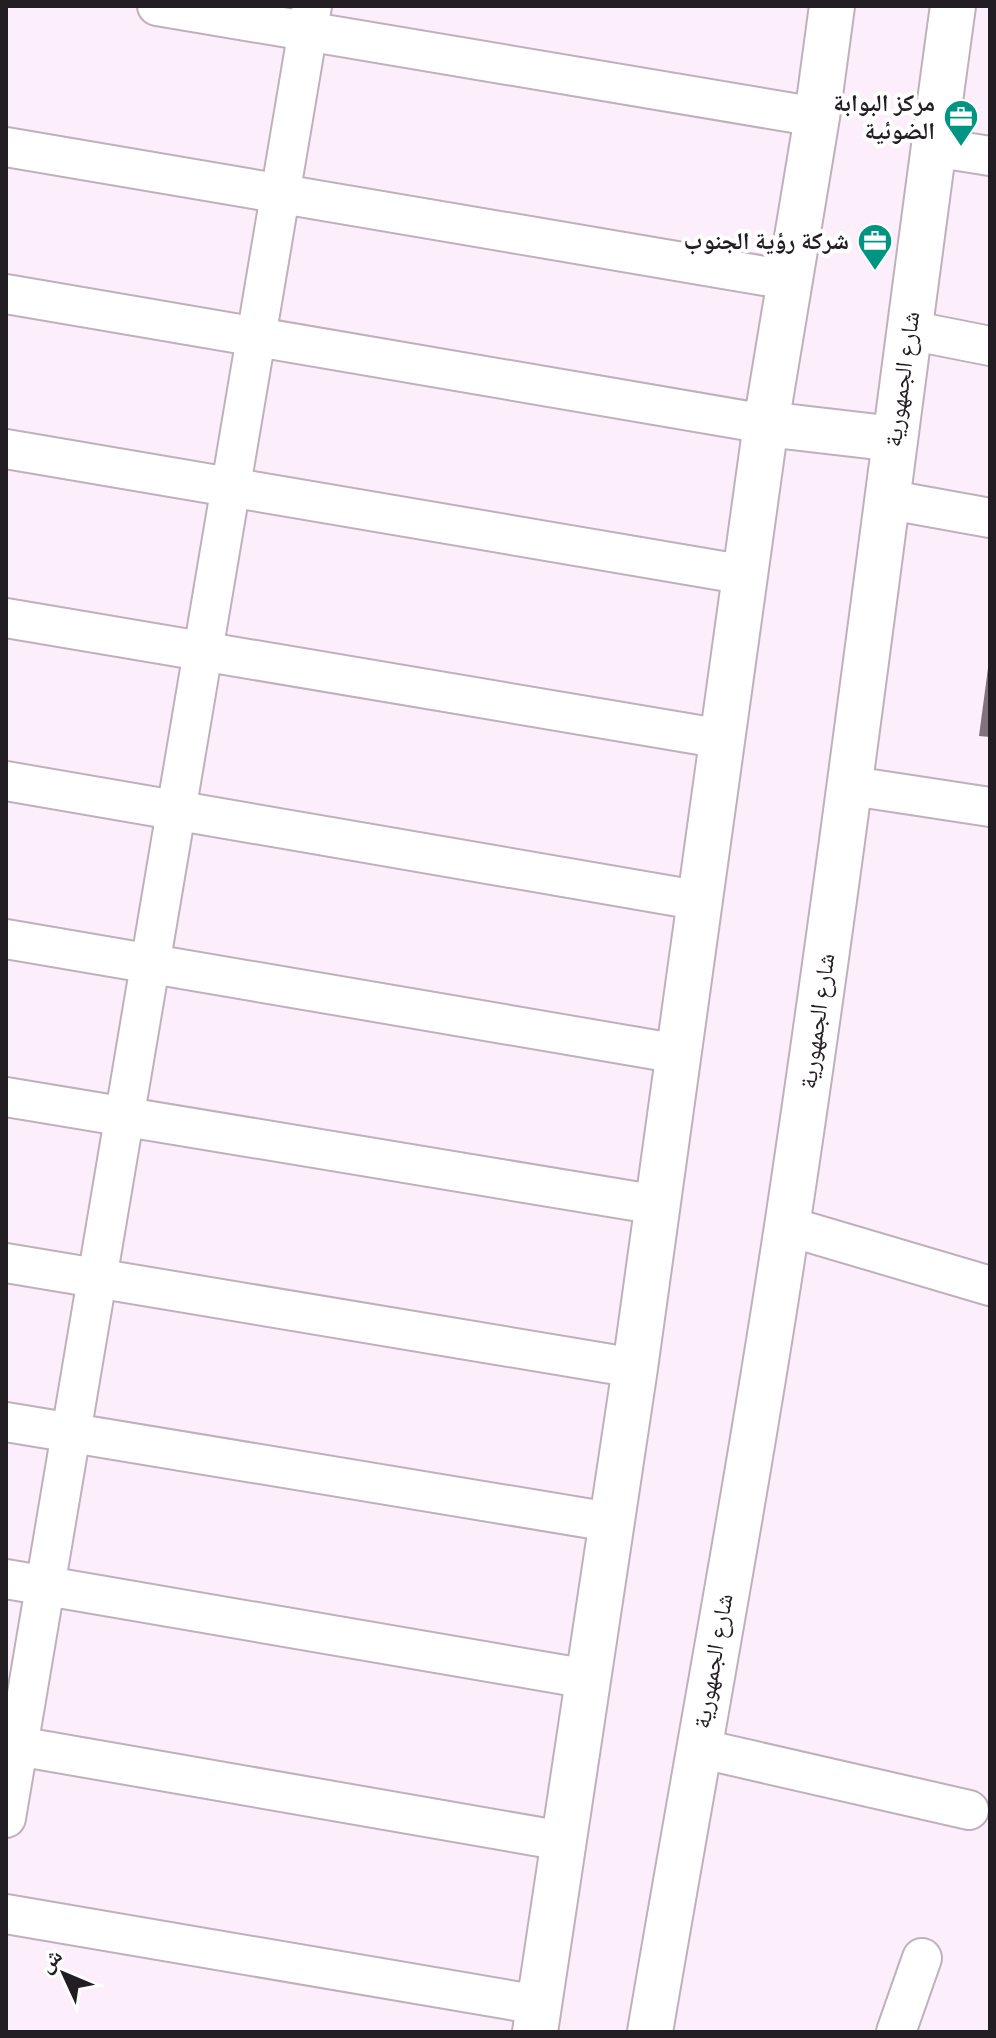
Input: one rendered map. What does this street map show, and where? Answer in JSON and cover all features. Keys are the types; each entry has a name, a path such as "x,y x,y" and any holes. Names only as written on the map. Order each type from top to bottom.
{"main road":[{"path":"537,2019 635,1368 766,424 817,117 832,6"},
{"name":"شارع الجمهورية","path":"650,2032 787,1226 852,786 885,499 953,6"},
{"path":"766,424 895,439"}],"street":[{"path":"157,6 310,19 817,117"},
{"path":"6,1818 12,1745 45,1586 310,19"},
{"path":"6,147 788,280"},
{"path":"933,147 990,156"},
{"path":"6,294 766,424"},
{"path":"909,330 990,346"},
{"path":"6,449 746,575"},
{"path":"885,499 990,518"},
{"path":"6,618 723,739"},
{"path":"6,781 702,901"},
{"path":"852,786 990,807"},
{"path":"6,939 679,1054"},
{"path":"6,1097 658,1205"},
{"path":"787,1226 990,1286"},
{"path":"6,1263 635,1368"},
{"path":"6,1422 610,1522"},
{"path":"6,1579 588,1679"},
{"path":"12,1745 563,1841"},
{"path":"698,1748 969,1810"},
{"path":"6,1914 537,2019"},
{"path":"896,2032 922,1958"}],"building":[{"path":"990,668 990,737 979,736"}],"place":[{"name":"مركز البوابة الضوئية","path":"961,148"},
{"name":"شركة رؤية الجنوب","path":"875,272"}]}
